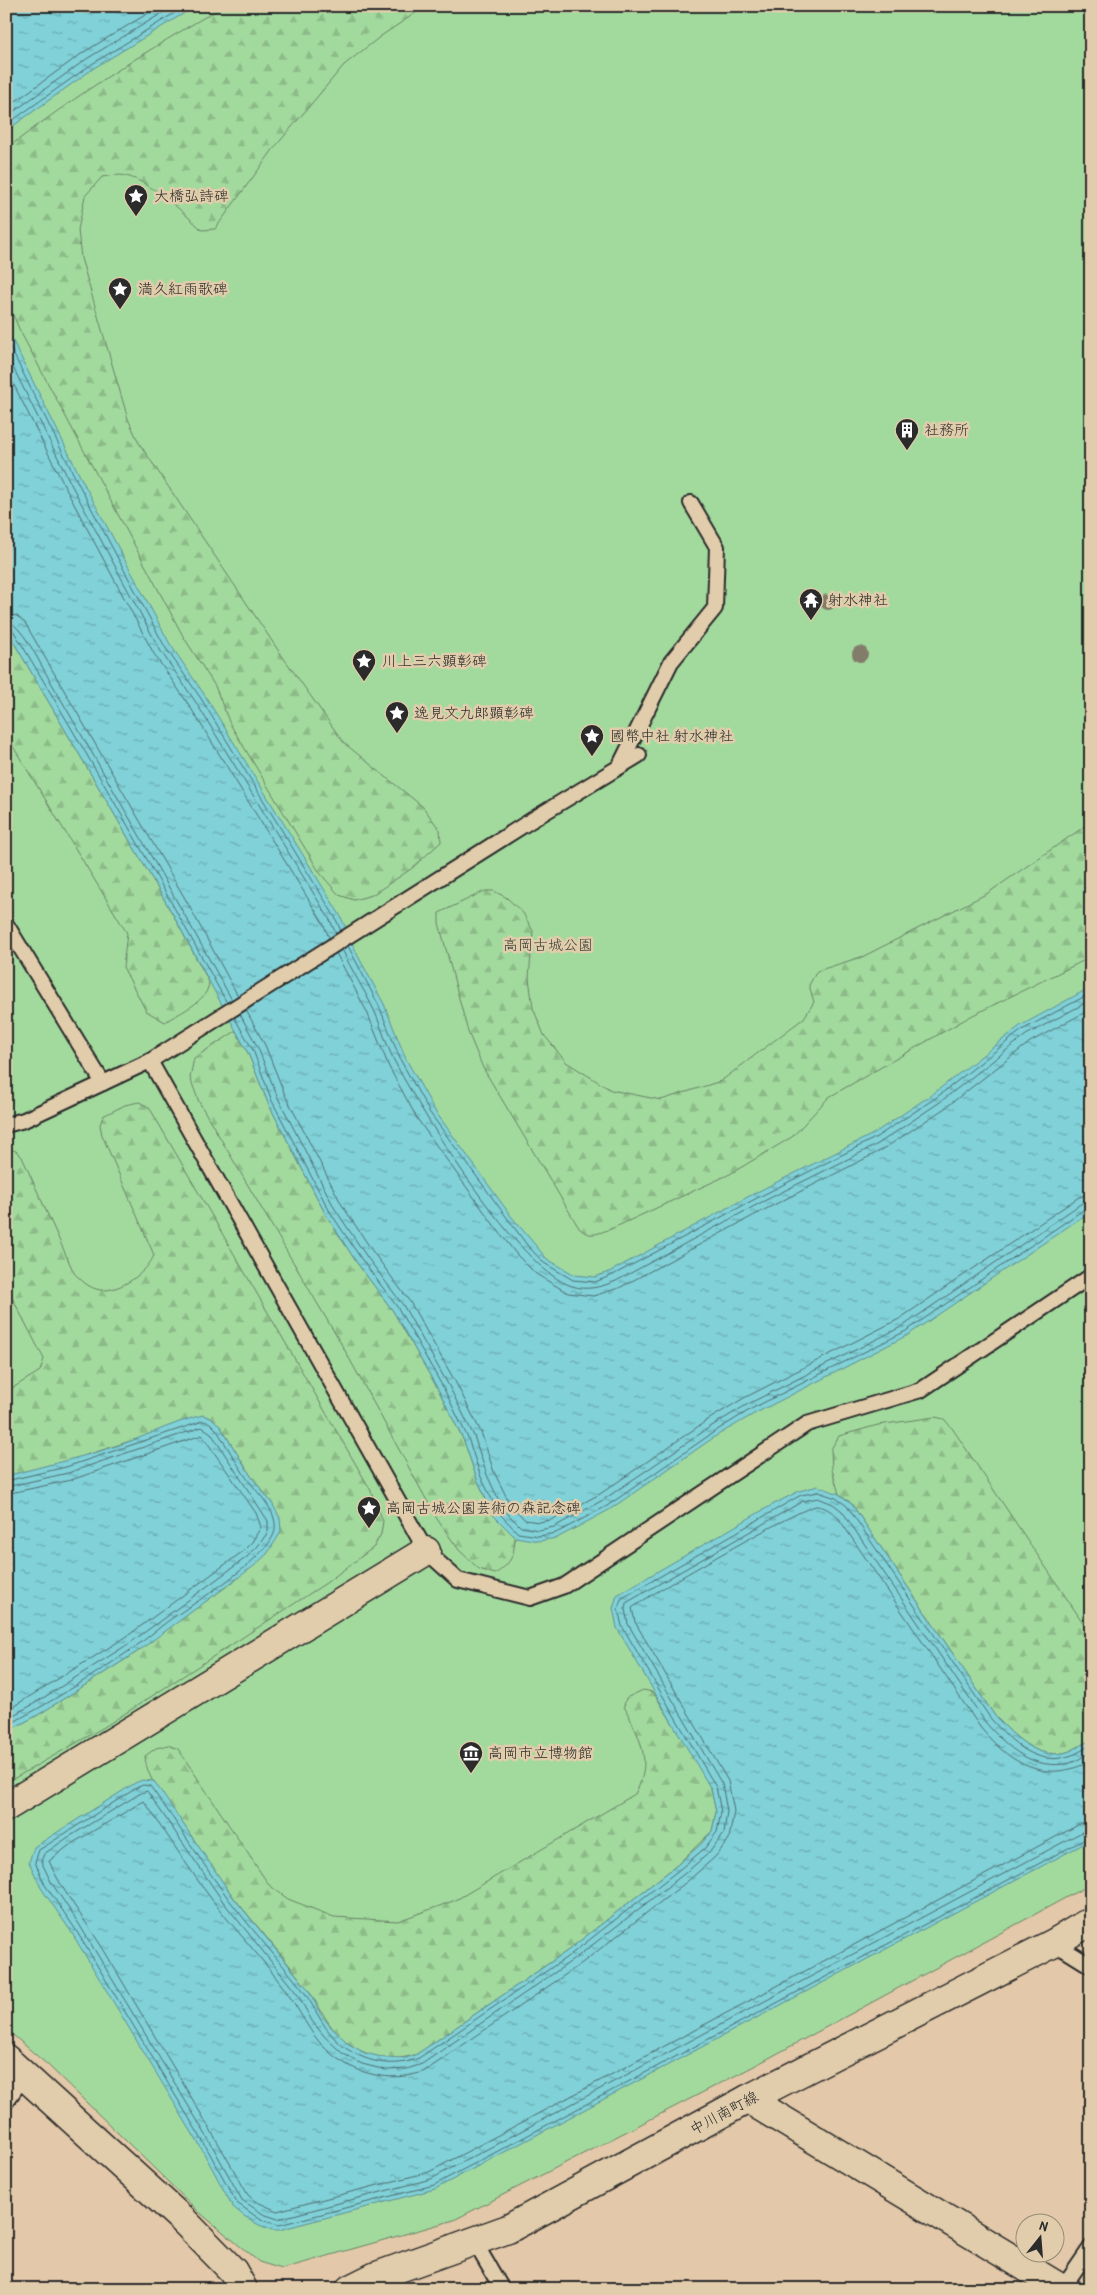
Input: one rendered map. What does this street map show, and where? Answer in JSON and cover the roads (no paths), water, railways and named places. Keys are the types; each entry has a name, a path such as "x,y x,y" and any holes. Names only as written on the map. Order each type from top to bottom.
{"street":[{"path":"6,1807 426,1551"},
{"name":"中川南町線","path":"350,2289 377,2283 474,2240 508,2229 748,2099 1054,1943 1091,1921"},
{"path":"15,2068 184,2221 233,2271 243,2289"},
{"path":"748,2099 1062,2289"}],"lane":[{"path":"618,768 671,662 715,608 717,547 691,503"},
{"path":"6,1125 24,1120 150,1061 363,928 518,828 639,755"},
{"path":"6,924 103,1083"},
{"path":"150,1061 426,1551 458,1580 530,1598 564,1586 807,1424 921,1390 1091,1276"},
{"path":"1054,1943 1091,1966"},
{"path":"6,2102 15,2068"},
{"path":"474,2240 502,2289"},
{"path":"1062,2289 1091,2248"}],"water":[{"path":"6,6 196,6 94,68 6,131"},
{"path":"6,327 82,480 170,644 204,694 340,915 358,956 384,1004 406,1059 435,1111 511,1216 547,1259 575,1275 595,1277 611,1271 755,1193 873,1134 934,1093 1020,1026 1091,987 1091,1211 908,1335 754,1414 716,1436 609,1510 557,1538 539,1541 515,1537 494,1516 477,1479 464,1441 439,1391 393,1311 357,1263 326,1215 268,1103 248,1053 171,911 6,629"},
{"path":"203,1415 213,1419 220,1426 251,1476 272,1503 280,1518 281,1531 278,1537 267,1554 254,1566 137,1652 38,1715 6,1732 6,1476 113,1447"},
{"path":"818,1486 839,1494 851,1503 995,1716 1010,1732 1028,1746 1048,1753 1059,1754 1070,1751 1091,1740 1091,1840 435,2189 279,2230 272,2230 259,2225 244,2216 233,2207 200,2146 70,1930 41,1888 29,1862 34,1847 135,1783 142,1780 154,1781 233,1897 308,1989 322,2016 332,2028 349,2044 365,2053 386,2058 406,2058 417,2054 567,1951 677,1865 701,1844 712,1831 716,1812 711,1789 617,1628 613,1608 617,1595 770,1506 799,1491"}],"place":[{"name":"大橋弘詩碑","path":"136,217"},
{"name":"満久紅雨歌碑","path":"120,310"},
{"name":"社務所","path":"907,451"},
{"name":"射水神社","path":"811,621"},
{"name":"川上三六顕彰碑","path":"364,682"},
{"name":"逸見文九郎顕彰碑","path":"397,734"},
{"name":"國幣中社 射水神社","path":"592,757"},
{"name":"高岡古城公園芸術の森記念碑","path":"369,1529"},
{"name":"高岡市立博物館","path":"471,1774"}],"park label":[{"name":"高岡古城公園","path":"548,945"}]}
